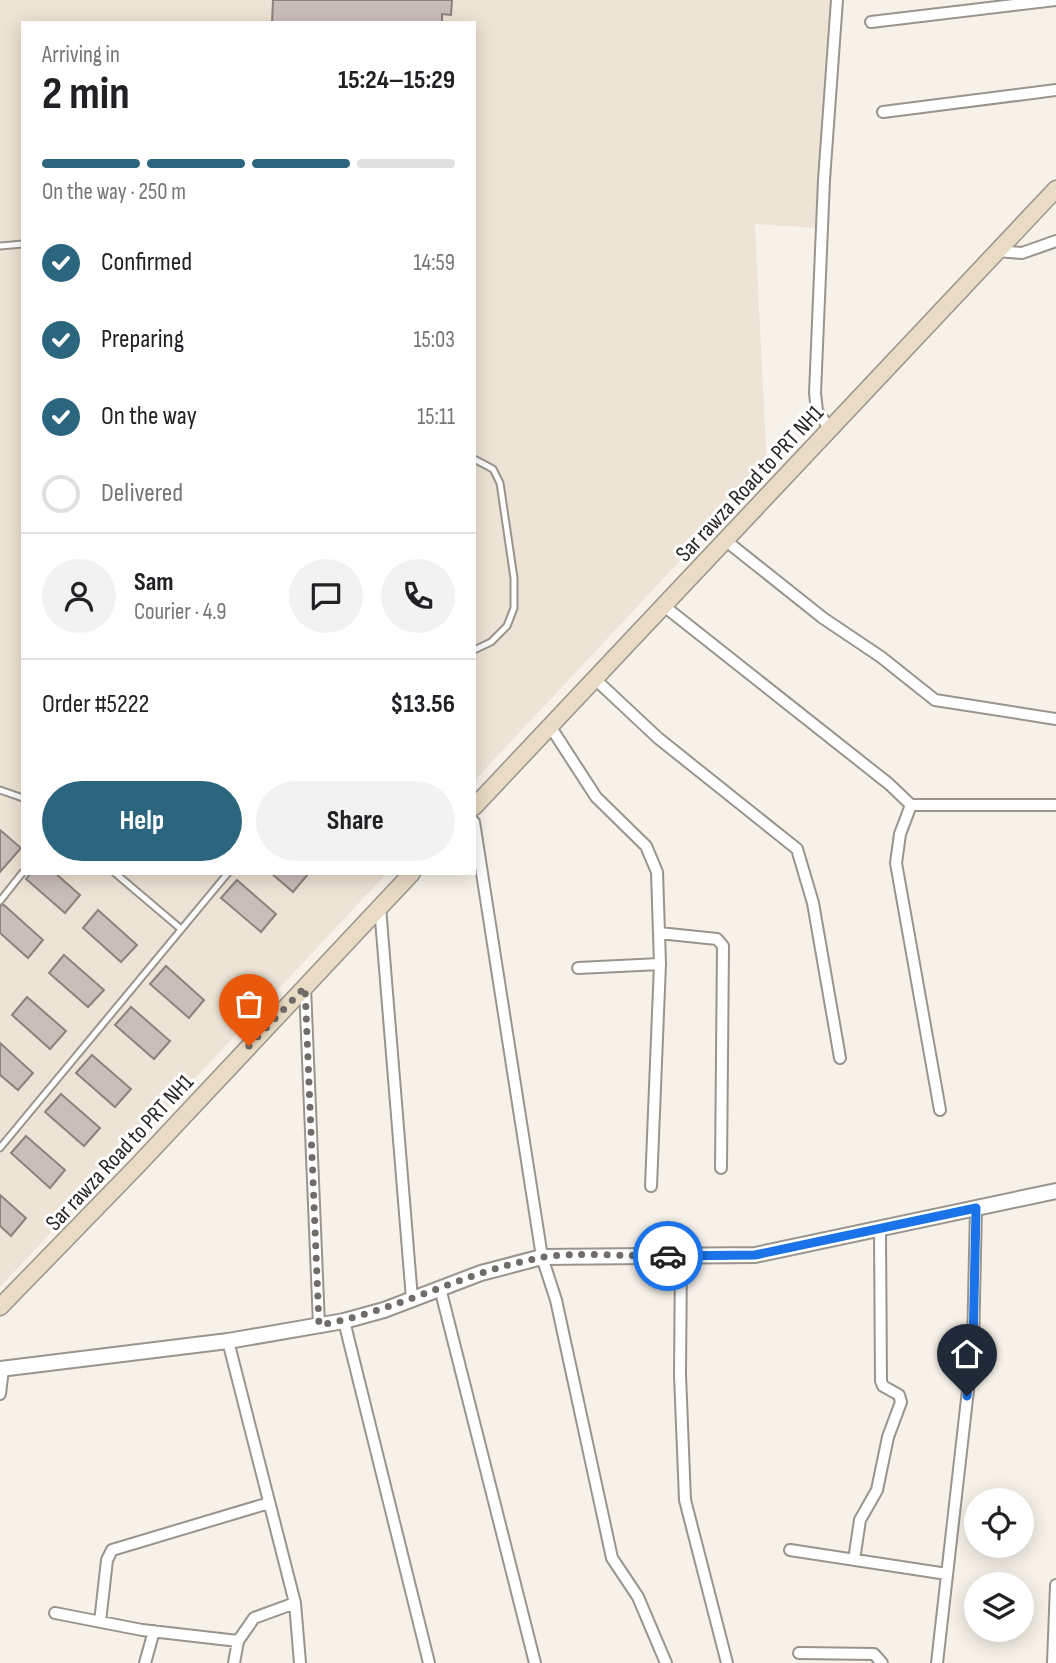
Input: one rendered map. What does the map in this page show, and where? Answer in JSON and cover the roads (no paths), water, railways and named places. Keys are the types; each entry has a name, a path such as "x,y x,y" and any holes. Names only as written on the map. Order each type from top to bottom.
{"main road":[{"name":"Sar rawza Road to PRT NH1","path":"476,805 1056,189"},
{"name":"Sar rawza Road to PRT NH1","path":"0,1307 410,875"}],"street":[{"path":"830,429 817,411 815,393 824,180 837,0"},
{"path":"871,22 1056,0"},
{"path":"883,112 1056,90"},
{"path":"997,251 1022,253 1056,241"},
{"path":"725,540 823,618 881,657 935,700 1056,719"},
{"path":"664,606 889,784 911,805 1056,805"},
{"path":"595,679 658,738 797,849 813,903 840,1058"},
{"path":"550,726 596,797 653,857 657,872 660,964 651,1186"},
{"path":"911,805 900,834 896,863 940,1110"},
{"path":"476,835 542,1257 555,1300 612,1558 638,1597 666,1663"},
{"path":"380,907 412,1299"},
{"path":"659,933 717,939 723,946 721,1168"},
{"path":"578,968 660,964"},
{"path":"305,987 319,1325"},
{"path":"0,1394 1,1369 228,1341 344,1321 542,1257 755,1255 880,1231 1056,1191"},
{"path":"937,1663 973,1346 976,1208"},
{"path":"854,1560 860,1520 877,1490 888,1437 901,1402 899,1395 883,1386 881,1381 880,1231"},
{"path":"681,1255 680,1375 685,1500 727,1663"},
{"path":"440,1288 535,1663"},
{"path":"344,1321 429,1663"},
{"path":"228,1341 295,1603 300,1663"},
{"path":"100,1622 107,1560 112,1550 269,1503"},
{"path":"790,1550 947,1574"},
{"path":"1053,1663 1056,1586"},
{"path":"234,1663 238,1641 254,1618 295,1603"},
{"path":"55,1613 154,1631 238,1641"},
{"path":"145,1663 154,1631"},
{"path":"799,1653 874,1654 882,1663"}],"lane":[{"path":"0,246 21,244"},
{"path":"476,459 493,469 500,483 514,588 514,608 507,626 491,642 476,649"},
{"path":"0,790 21,797"},
{"path":"0,901 21,875"},
{"path":"117,875 181,929"},
{"path":"0,1148 226,875"}]}
